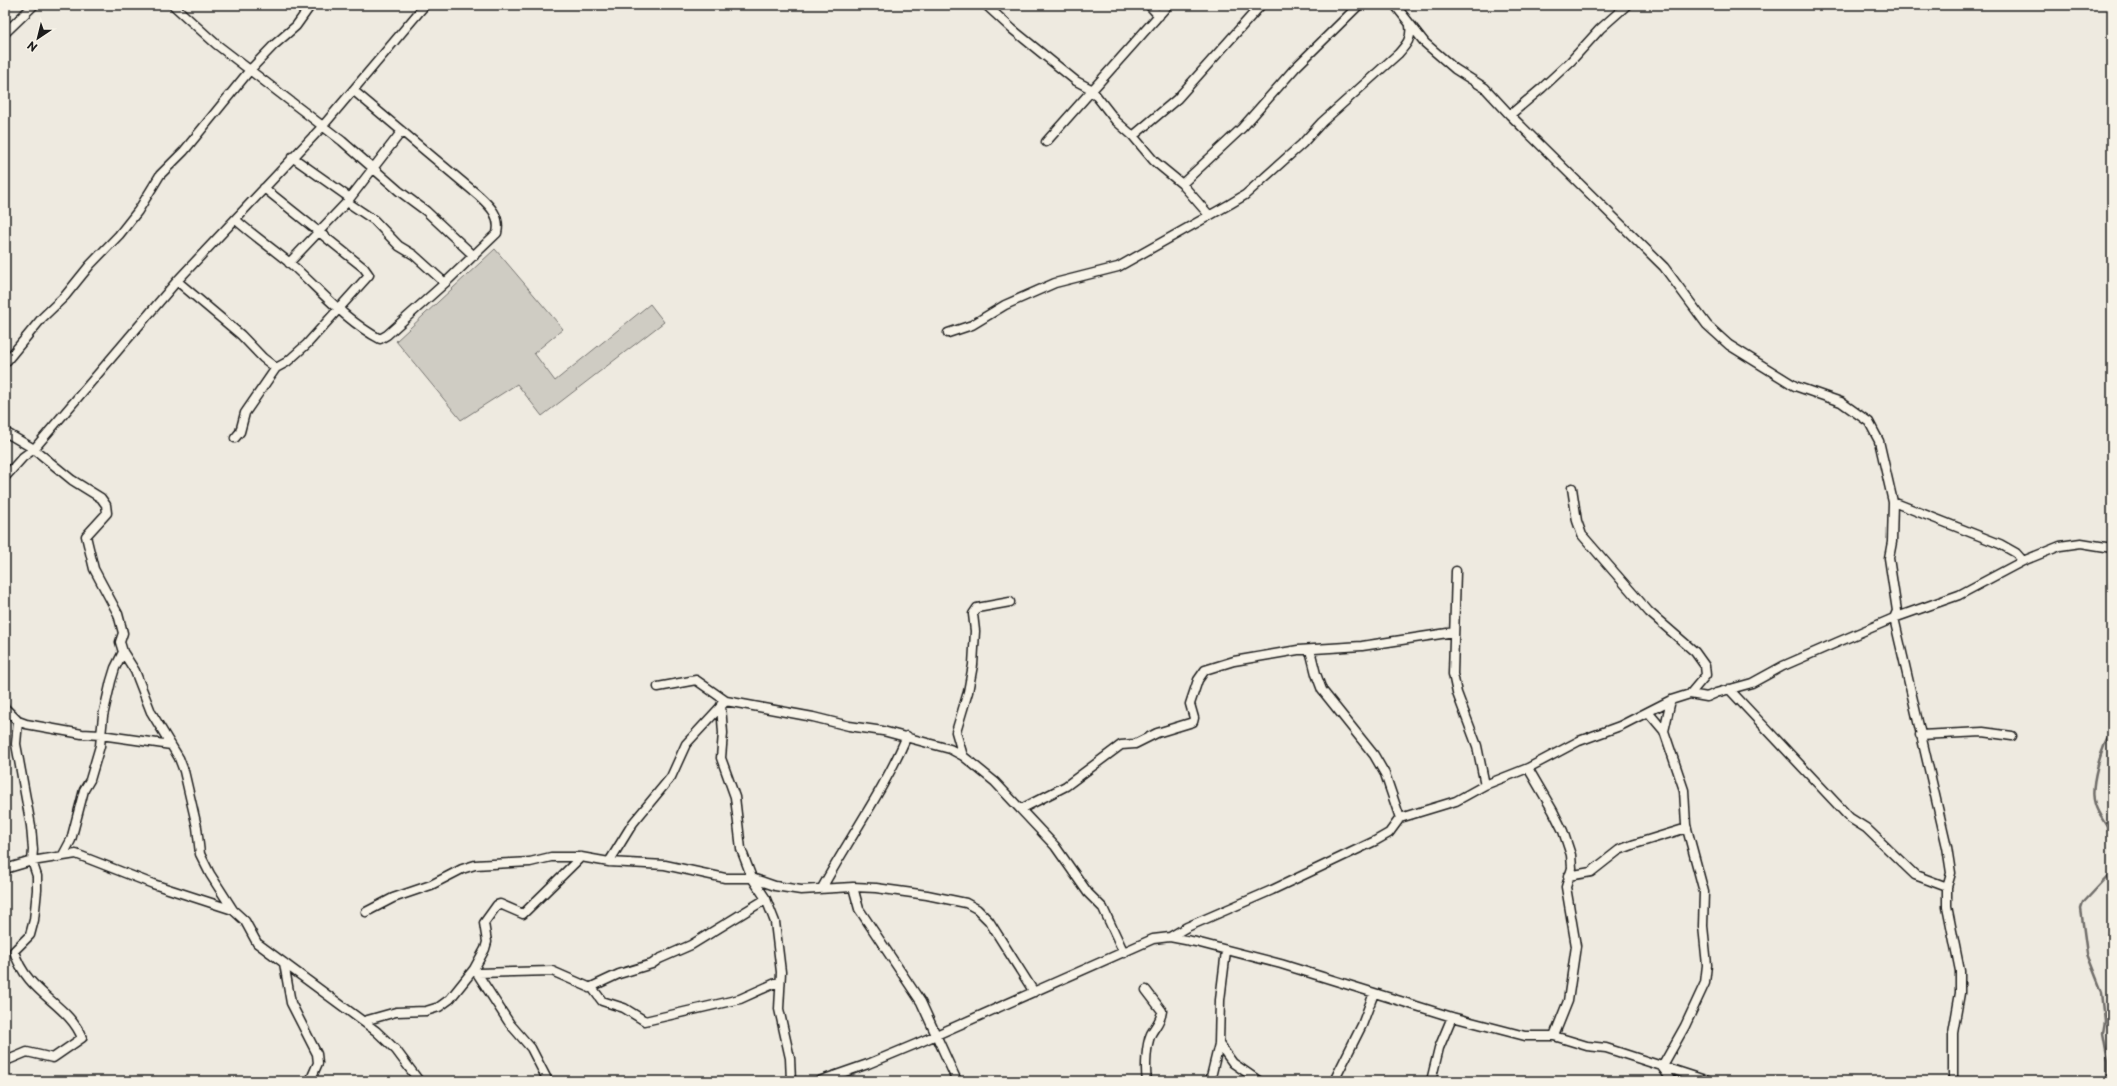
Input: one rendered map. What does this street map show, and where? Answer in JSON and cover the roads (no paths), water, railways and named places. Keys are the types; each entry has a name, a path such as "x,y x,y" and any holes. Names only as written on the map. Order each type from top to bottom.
{"street":[{"path":"5,33 34,5"},
{"path":"173,5 216,44 342,141 399,191 426,211 474,256"},
{"path":"5,363 42,318 65,296 90,265 119,235 138,211 160,175 184,151 250,70 274,45 296,26 312,5"},
{"path":"986,5 1012,29 1076,81 1091,89 1116,122 1133,136 1154,161 1182,184 1209,215"},
{"path":"1150,5 1159,16"},
{"path":"1046,142 1091,89 1168,5"},
{"path":"1133,136 1177,99 1261,5"},
{"path":"1182,184 1242,128 1295,68 1359,5"},
{"path":"1395,5 1410,26 1425,43 1455,69 1484,88 1664,267 1707,325 1729,345 1795,386 1841,402 1869,422 1879,441 1893,502 1892,542 1889,558 1897,611 1894,618 1947,848 1951,874 1947,886 1949,918 1960,972 1960,993 1953,1033 1954,1081"},
{"path":"1510,115 1548,83 1600,29 1627,5"},
{"path":"5,477 23,457 34,449 177,281 236,220 292,157 322,127 354,91 424,6"},
{"path":"948,333 972,325 1005,305 1055,283 1118,267 1245,195 1302,144 1322,122 1398,54 1408,43 1410,37 1410,26"},
{"path":"236,220 262,243 289,263 371,334 380,339 387,336 497,233 499,225 494,210 354,91"},
{"path":"289,263 320,233 349,200 402,131"},
{"path":"292,157 374,220 399,246 414,255 445,283"},
{"path":"235,438 240,432 245,413 276,368 287,362 307,344 369,275 364,268 264,188"},
{"path":"177,281 241,335 263,358 276,368"},
{"path":"5,432 34,449 72,480 92,490 106,505 107,513 104,518 86,536 94,569 118,614 123,633 120,642 123,652 135,671 151,712 179,758 184,771 197,827 200,854 210,874 234,910 245,921 257,943 364,1020 396,1050 419,1081"},
{"path":"1572,488 1577,521 1582,535 1649,612 1695,652 1703,662 1706,675 1690,694"},
{"path":"1893,502 2000,544 2016,553 2023,561"},
{"path":"1170,937 1187,927 1272,890 1375,841 1389,833 1400,818 1456,801 1485,785 1528,768 1579,741 1614,728 1671,700 1690,694 1707,697 1752,683 1783,666 1894,618 1959,595 2023,561 2068,544 2081,543 2112,548"},
{"path":"1456,571 1453,674 1457,693 1477,746 1485,785"},
{"path":"963,756 956,732 968,692 973,665 973,614 977,608 1010,602"},
{"path":"1021,809 1066,786 1121,746 1135,744 1158,733 1192,722 1194,718 1190,704 1198,680 1206,670 1234,661 1298,650 1362,646 1454,632"},
{"path":"1310,650 1322,690 1374,755 1385,774 1400,818"},
{"path":"63,855 71,840 84,790 92,774 100,746 111,681 123,652"},
{"path":"658,687 696,680 724,703 907,736 950,749 963,756 995,782 1055,846 1088,893 1103,908 1124,953"},
{"path":"1729,689 1850,818 1866,828 1915,875 1947,886"},
{"path":"1664,731 1671,700"},
{"path":"609,862 633,823 671,777 686,744 724,703"},
{"path":"724,703 722,762 735,797 741,849 752,878 766,900 775,922 781,972 779,1009 790,1058 791,1081"},
{"path":"5,708 18,721 26,724 82,734 101,735 171,745"},
{"path":"1648,712 1664,731 1684,790 1687,828 1704,892 1703,926 1707,965 1705,983 1693,1011 1662,1067"},
{"path":"5,1059 8,1060 27,1052 53,1058 82,1038 77,1027 41,993 26,976 14,951 30,935 34,920 38,890 37,876 32,862 34,850 31,826 16,744 18,721"},
{"path":"1920,735 1983,732 2012,736"},
{"path":"822,888 846,845 857,830 883,786 907,736"},
{"path":"1528,768 1563,832 1571,855 1572,868 1568,876 1566,888 1576,946 1568,1001 1554,1036"},
{"path":"1568,876 1591,872 1619,850 1687,828"},
{"path":"5,869 63,855 76,854 153,884 234,910"},
{"path":"366,912 393,898 431,885 462,869 476,865 517,864 551,857 581,857 609,862 665,865 726,878 752,878 775,886 801,890 853,887 928,895 966,903 972,906 989,921 1034,992"},
{"path":"364,1020 396,1012 426,1011 439,1007 450,999 476,971 487,942 484,923 497,905 500,904 522,914 581,857"},
{"path":"853,887 859,909 921,1002 957,1081"},
{"path":"589,988 619,974 652,964 659,959 691,945 766,900"},
{"path":"819,1081 868,1064 1153,939 1170,937 1196,942 1325,976 1452,1017 1525,1036 1554,1036 1587,1046 1606,1048 1638,1057 1662,1067 1708,1081"},
{"path":"1210,1081 1218,1044 1220,1000 1226,951"},
{"path":"284,963 291,1003 317,1054 318,1063 310,1081"},
{"path":"476,971 522,973 549,970 563,974 595,990 602,1001 624,1008 645,1021 740,999 780,981"},
{"path":"476,971 510,1024 531,1048 548,1081"},
{"path":"1146,990 1162,1011 1161,1019 1150,1035 1145,1064 1148,1081"},
{"path":"1334,1081 1362,1026 1374,993"},
{"path":"1431,1081 1439,1048 1452,1017"},
{"path":"1218,1044 1233,1063 1259,1081"},
{"path":"1662,1067 1672,1081"}],"waterway":[{"path":"2112,731 2104,746 2095,777 2094,787 2096,808 2112,837"},
{"path":"2108,1081 2108,1061 2103,1033 2105,1021 2102,992 2087,954 2081,909 2083,903 2112,872"}]}
